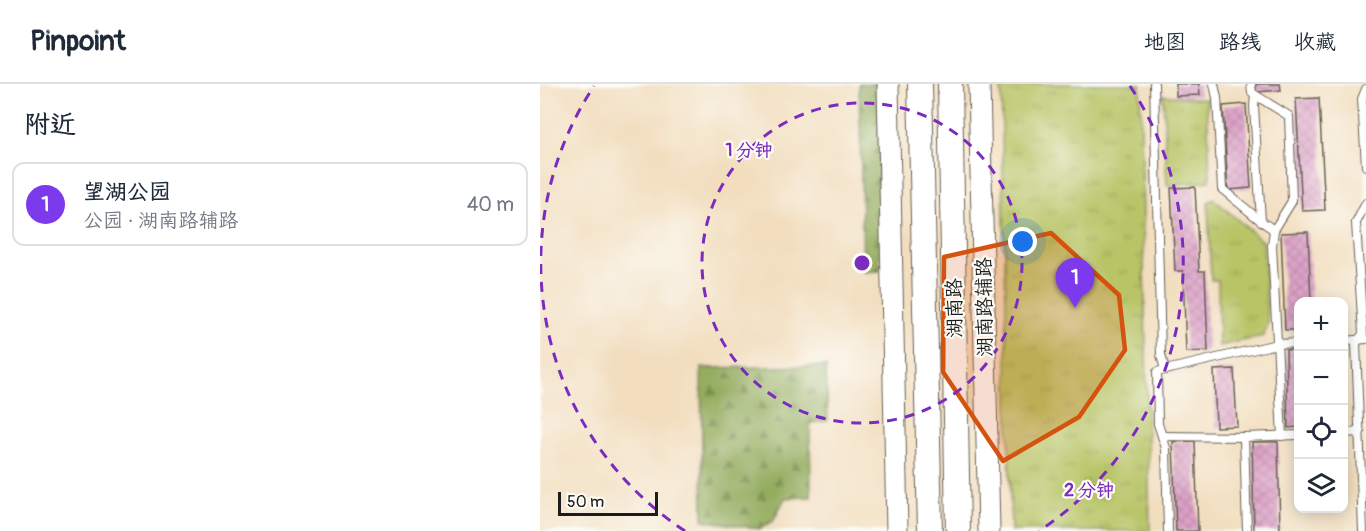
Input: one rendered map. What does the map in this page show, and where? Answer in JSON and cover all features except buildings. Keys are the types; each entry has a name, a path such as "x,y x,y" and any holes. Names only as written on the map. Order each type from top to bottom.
{"main road":[{"path":"920,84 930,531"},
{"name":"湖南路","path":"950,84 958,531"}],"street":[{"path":"888,84 897,531"},
{"name":"湖南路辅路","path":"979,84 989,531"}],"lane":[{"path":"1154,84 1161,355 1165,370"},
{"path":"1214,84 1217,98 1222,189 1274,230"},
{"path":"1251,84 1252,93 1289,116 1292,201 1274,230 1272,246 1282,436"},
{"path":"1366,89 1362,99 1366,166"},
{"path":"1255,95 1261,221"},
{"path":"1363,531 1356,343 1362,340 1363,334 1356,223 1366,203"},
{"path":"1168,531 1166,448 1158,424 1157,372 1277,344 1294,343"},
{"path":"1348,433 1360,432"},
{"path":"1162,436 1294,435"},
{"path":"1244,437 1247,531"}],"highlighted area":[{"path":"1051,233 1119,295 1125,350 1079,417 1003,461 943,372 944,257"}],"green space":[{"path":"859,84 878,84 880,271 863,272"},
{"path":"1001,84 1140,84 1150,531 1011,531"},
{"path":"1163,95 1207,99 1210,181 1167,185"},
{"path":"1214,199 1263,242 1268,325 1263,336 1219,346 1218,280 1211,280 1208,202"},
{"path":"826,366 828,421 810,423 811,497 785,498 774,520 760,529 703,520 701,368"}],"place":[{"name":"望湖公园","path":"1075,308"}]}
